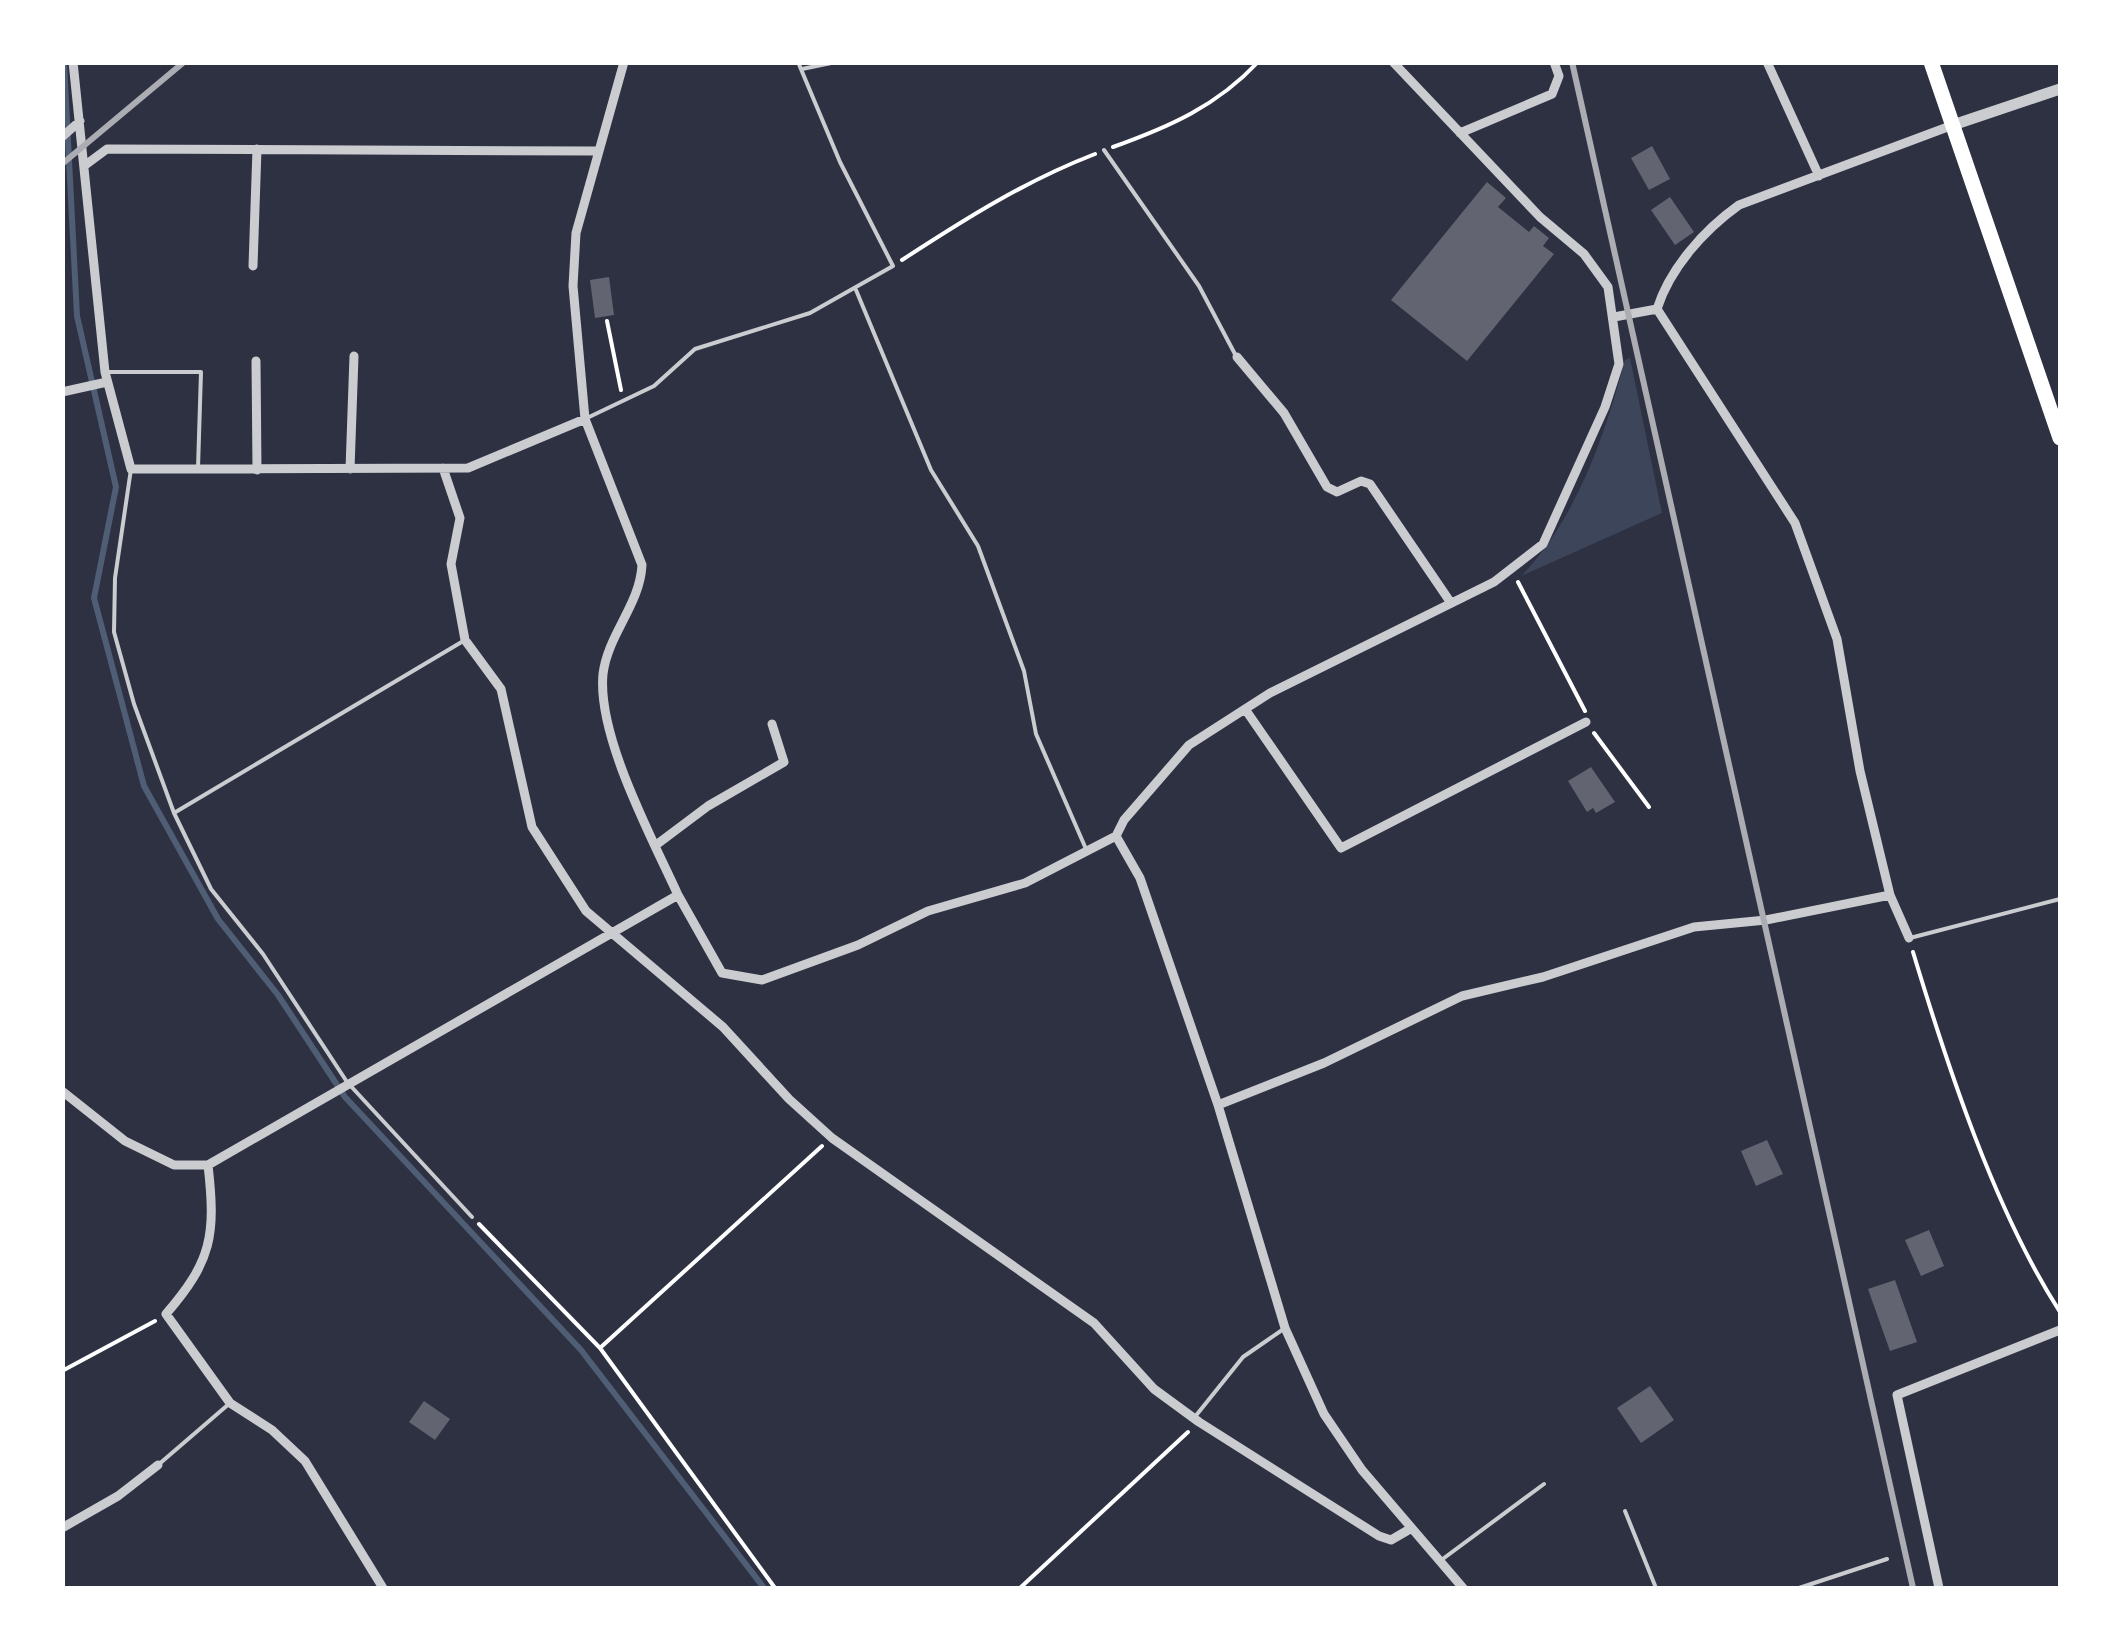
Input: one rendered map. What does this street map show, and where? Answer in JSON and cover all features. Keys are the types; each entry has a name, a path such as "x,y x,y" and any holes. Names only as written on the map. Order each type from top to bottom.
{"highway":[{"path":"1931,62 2060,438"}],"street":[{"path":"74,62 106,377 131,469 468,468 585,419"},
{"path":"624,62 596,151 576,234 572,286 585,419 642,565 641,586 611,643 603,675 604,713 678,895 722,973 762,980 858,944 928,912 1025,882 1116,836 1124,820 1188,745 1245,710 1452,603 1511,569 1544,544 1574,483 1620,364 1608,287 1584,254 1540,216 1393,62"},
{"path":"1460,133 1552,94 1559,76 1554,62"},
{"path":"1767,62 1820,176"},
{"path":"1657,309 1664,288 1717,221 1738,205 1953,125 2060,90"},
{"path":"62,137 80,121"},
{"path":"84,166 107,149 596,151"},
{"path":"253,266 257,149"},
{"path":"1614,317 1657,309"},
{"path":"1657,309 1795,523 1837,638 1860,771 1890,896 1908,938"},
{"path":"350,468 354,356"},
{"path":"1237,357 1284,414 1327,487 1337,492 1361,482 1370,484 1452,603"},
{"path":"256,361 258,470"},
{"path":"62,392 106,377"},
{"path":"442,468 460,518 452,564 465,640 501,690 532,827 586,911 723,1027 789,1099 832,1138 1094,1323 1154,1389 1378,1536 1392,1540 1410,1529"},
{"path":"1245,710 1341,848 1586,722"},
{"path":"656,845 708,806 784,762 772,724"},
{"path":"1116,836 1140,878 1218,1105 1285,1328 1324,1414 1362,1470 1462,1588"},
{"path":"62,1091 124,1141 174,1165 208,1165 678,895"},
{"path":"1218,1105 1324,1063 1462,996 1617,955 1694,927 1766,920 1890,896"},
{"path":"208,1165 213,1202 210,1250 194,1281 166,1314 230,1403 272,1430 306,1461 384,1588"},
{"path":"1940,1588 1897,1395 2060,1330"},
{"path":"62,1528 118,1496 158,1465"}],"lane":[{"path":"585,419 654,386 696,350 810,312 856,290 893,266 840,162 800,66 836,62"},
{"path":"1104,150 1199,286 1237,357"},
{"path":"856,290 931,470 978,546 1024,671 1036,734 1086,849"},
{"path":"106,377 201,372 198,468"},
{"path":"131,469 115,578 114,632 134,704 174,813 210,889 263,954 347,1082 472,1218"},
{"path":"174,813 465,640"},
{"path":"1908,938 2060,899"},
{"path":"1196,1420 1243,1358 1285,1328"},
{"path":"158,1465 230,1403"},
{"path":"1439,1562 1544,1484"},
{"path":"1625,1511 1656,1588"},
{"path":"1799,1588 1887,1559"}],"path":[{"path":"893,266 1043,174 1166,128 1229,93 1258,62"},
{"path":"607,322 623,401"},
{"path":"1511,569 1584,708 1586,722 1649,807"},
{"path":"1908,938 1943,1050 2040,1280 2060,1312"},
{"path":"600,1348 832,1138"},
{"path":"472,1218 600,1348 775,1588"},
{"path":"62,1371 166,1314"},
{"path":"1020,1588 1196,1420"}],"shaded area":[{"path":"1630,358 1662,513 1521,576 1573,503 1598,447 1625,360"}],"building":[{"path":"1652,146 1670,179 1649,190 1631,158"},
{"path":"1487,182 1506,198 1498,207 1529,232 1534,226 1549,238 1543,246 1554,254 1467,361 1391,300"},
{"path":"1670,197 1694,232 1675,245 1651,210"},
{"path":"609,277 614,315 595,318 590,280"},
{"path":"1591,767 1615,802 1596,813 1593,808 1587,812 1568,781"},
{"path":"1767,1140 1783,1174 1756,1186 1741,1151"},
{"path":"1929,1230 1944,1266 1921,1276 1905,1240"},
{"path":"1895,1280 1917,1342 1890,1351 1868,1289"},
{"path":"1650,1386 1674,1420 1641,1443 1617,1408"},
{"path":"424,1401 450,1419 435,1440 409,1422"}],"waterway":[{"path":"64,62 77,316 116,487 94,598 144,786 218,919 278,995 345,1097 581,1350 764,1588"}],"railway":[{"path":"62,164 184,62"},
{"path":"1572,62 1913,1588"}]}
